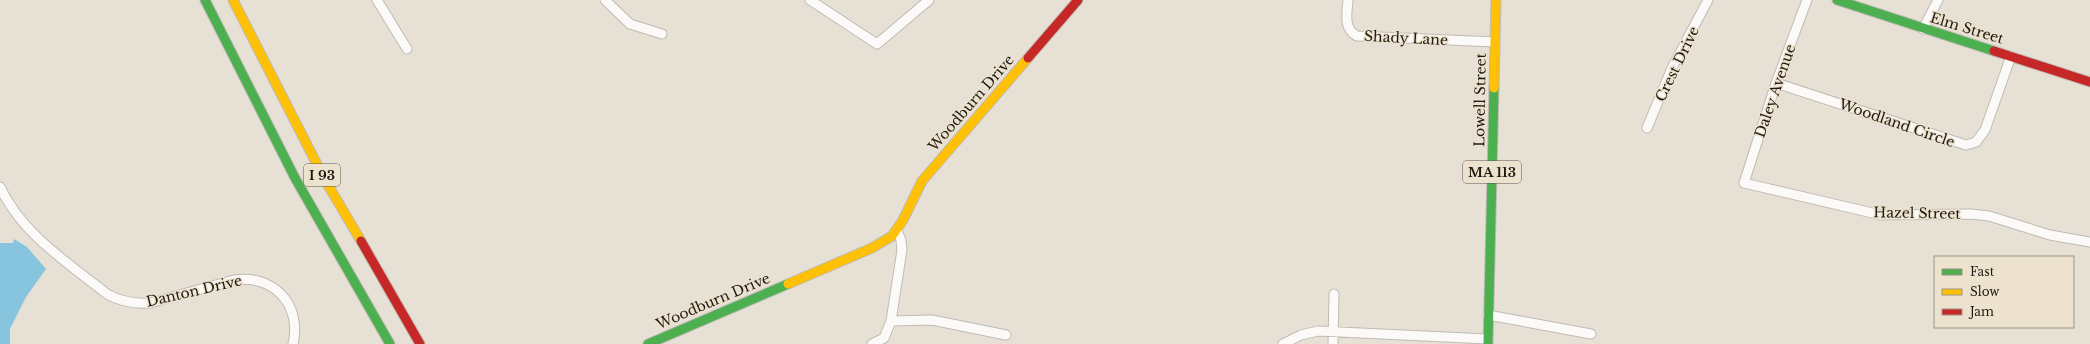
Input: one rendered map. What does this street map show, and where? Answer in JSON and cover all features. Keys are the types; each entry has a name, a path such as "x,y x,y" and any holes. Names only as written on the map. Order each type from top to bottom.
{"main road":[{"name":"I 93","path":"205,0 295,178 390,344"},
{"name":"I 93","path":"233,0 325,180 420,344"},
{"name":"Woodburn Drive","path":"648,344 864,252 883,242 897,231 912,196 922,181 1078,0"},
{"name":"Lowell Street","path":"1488,341 1496,0"},
{"name":"Elm Street","path":"1836,0 2090,82"}],"street":[{"path":"377,0 407,49"},
{"path":"605,0 630,24 662,34"},
{"path":"810,0 876,44 929,0"},
{"name":"Shady Lane","path":"1348,0 1347,26 1357,36 1495,42"},
{"name":"Crest Drive","path":"1647,128 1672,68 1708,0"},
{"name":"Daley Avenue","path":"1744,183 1776,83 1807,0"},
{"path":"1923,29 1938,0"},
{"name":"Woodland Circle","path":"1776,83 1966,145 1976,142 1985,130 2011,56"},
{"name":"Hazel Street","path":"1744,183 1881,215 1971,214 1989,216 2050,236 2090,242"},
{"name":"Danton Drive","path":"0,187 20,220 41,241 117,299 139,304 150,303 234,280 246,278 257,280 276,290 290,305 296,326 293,344"},
{"path":"872,344 884,338 891,321 902,250 901,240 897,231"},
{"path":"1333,344 1334,294"},
{"path":"1488,315 1591,334"},
{"path":"891,321 932,320 1006,334"},
{"path":"1283,344 1310,332 1488,341"}],"water":[{"path":"14,239 27,247 46,269 26,297 10,329 10,344 0,344 0,243 13,243"}],"traffic: fast":[{"path":"205,0 295,178 390,344"},
{"path":"1837,0 1994,51"},
{"path":"1488,344 1494,88"},
{"path":"648,344 788,284"}],"traffic: slow":[{"path":"233,0 325,180 361,241"},
{"path":"1494,88 1496,0"},
{"path":"788,284 872,248 892,236 903,220 922,181 1028,58"}],"traffic: jam":[{"path":"1028,58 1078,0"},
{"path":"1994,51 2090,82"},
{"path":"361,241 420,344"}]}
